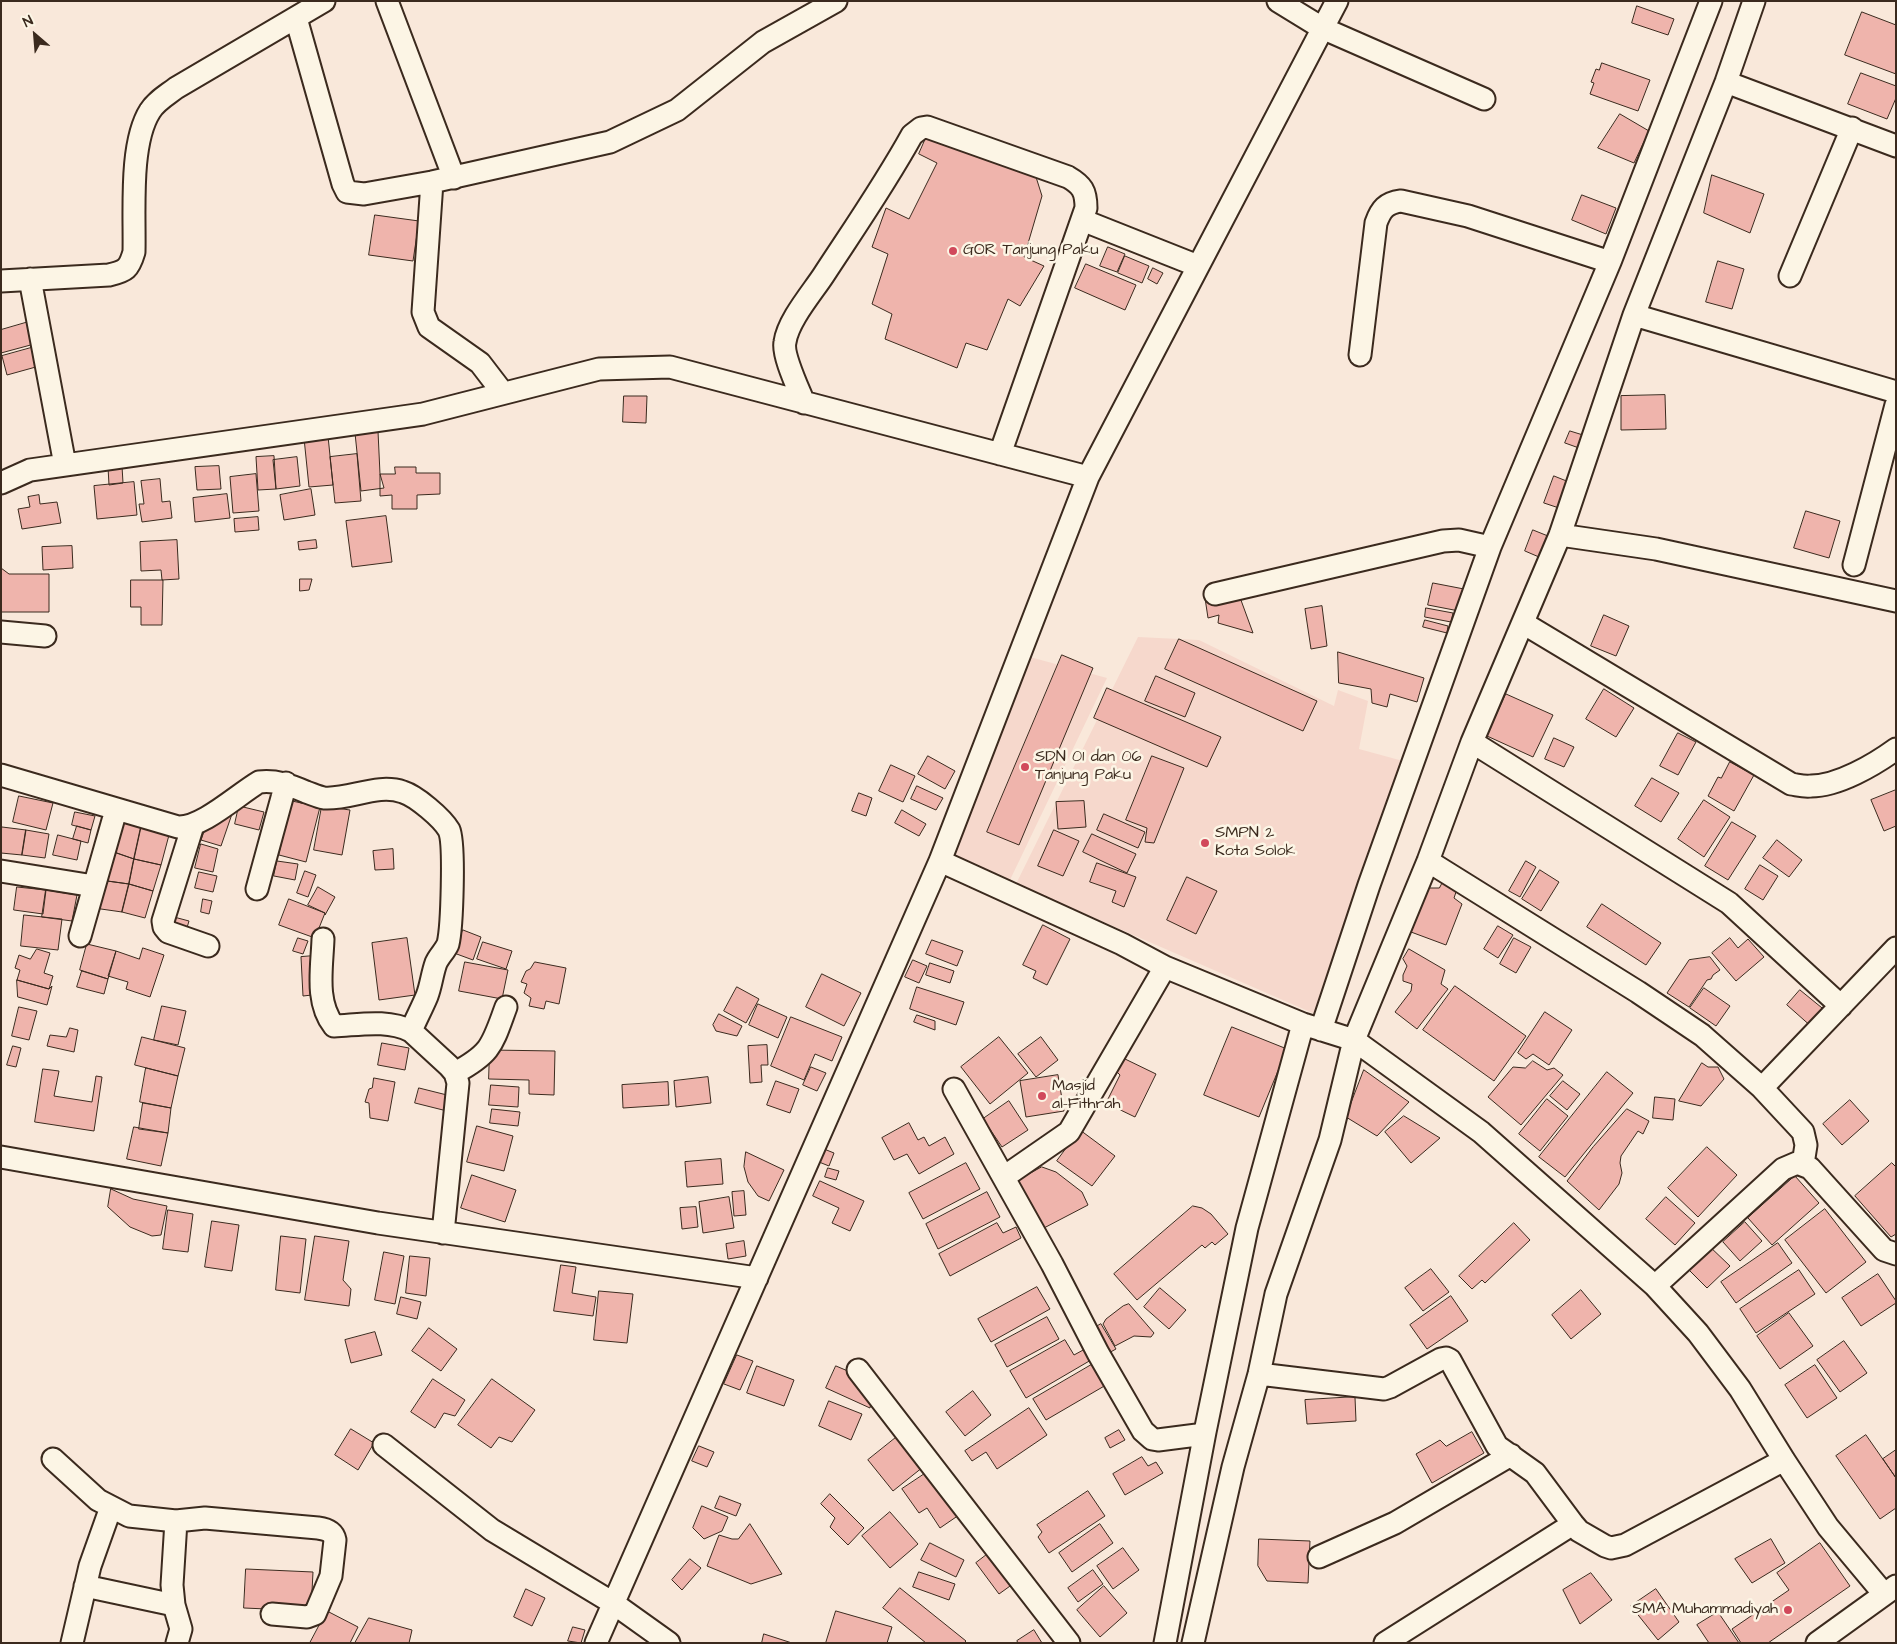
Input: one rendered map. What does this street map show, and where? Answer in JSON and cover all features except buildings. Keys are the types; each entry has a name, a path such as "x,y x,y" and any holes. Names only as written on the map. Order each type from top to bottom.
{"street":[{"path":"1,281 109,275 123,272 130,264 134,252 136,161 144,124 150,110 176,88 324,1"},
{"path":"387,1 454,178"},
{"path":"296,18 343,184 348,192 364,194 454,178 602,145 677,110 763,42 836,1"},
{"path":"1278,1 1322,28 1484,100"},
{"path":"596,1643 940,861 1088,477 1337,1"},
{"path":"1165,1643 1205,1432 1247,1228 1312,1027 1369,885 1490,547 1610,262 1711,1"},
{"path":"1194,1643 1233,1467 1259,1374 1276,1294 1330,1140 1354,1040 1428,861 1472,742 1560,535 1634,314 1726,82 1754,1"},
{"path":"1726,82 1896,146"},
{"path":"804,403 788,362 784,346 794,319 862,217 912,135 917,130 927,127 1074,180 1084,188 1086,196 1086,208 1000,454"},
{"path":"1790,276 1852,128"},
{"path":"432,182 424,319 429,327 485,367 503,394"},
{"path":"1360,355 1376,223 1384,207 1392,202 1402,201 1468,216 1610,262"},
{"path":"1082,220 1198,266"},
{"path":"30,279 65,465"},
{"path":"1634,314 1896,392"},
{"path":"1,484 30,470 424,414 599,369 670,367 1088,477"},
{"path":"1854,565 1888,461 1896,405"},
{"path":"1560,535 1656,549 1896,601"},
{"path":"1214,594 1443,542 1459,540 1490,547"},
{"path":"1523,623 1791,784 1810,786 1828,784 1873,764 1896,749"},
{"path":"1,632 46,636"},
{"path":"1472,742 1722,898 1841,1006"},
{"path":"1,775 178,827 193,825 259,782 286,783 322,798 347,797 378,790 393,789 404,792 421,803 448,828 451,836 452,899 448,944 439,958 427,995 411,1030"},
{"path":"257,888 286,783"},
{"path":"80,936 116,810"},
{"path":"193,825 163,921 164,927 168,932 208,946"},
{"path":"940,861 1122,944 1165,967 1312,1027 1354,1040 1480,1132 1655,1286 1698,1333 1740,1389 1828,1527 1890,1590 1817,1643"},
{"path":"1428,861 1638,992 1702,1035 1762,1088 1803,1132 1806,1145 1803,1164"},
{"path":"1,870 94,886"},
{"path":"323,939 321,994 327,1017 334,1026 382,1023 394,1024 411,1030 455,1073 458,1083 442,1233"},
{"path":"1762,1088 1896,948"},
{"path":"1004,1177 1069,1132 1165,967"},
{"path":"455,1073 475,1062 488,1049 506,1007"},
{"path":"954,1089 1052,1264 1098,1353 1143,1431 1152,1439 1158,1440 1205,1432"},
{"path":"1,1157 442,1233 757,1278"},
{"path":"1655,1286 1783,1169 1797,1163 1810,1168 1884,1250 1896,1254"},
{"path":"1259,1374 1384,1389 1446,1358 1453,1363 1492,1440 1501,1450 1535,1473 1579,1531 1611,1548 1625,1545 1784,1460"},
{"path":"858,1370 1070,1643"},
{"path":"384,1445 492,1530 613,1602 669,1643"},
{"path":"1318,1557 1395,1523 1511,1455"},
{"path":"53,1459 98,1500 129,1516 176,1521 205,1518 329,1530 335,1540 331,1576 315,1614 307,1617 272,1614"},
{"path":"72,1643 85,1586 111,1507"},
{"path":"176,1521 172,1585 174,1605 181,1630 177,1643"},
{"path":"1385,1643 1572,1524"},
{"path":"85,1586 174,1605"}],"shaded area":[{"name":"SMPN 2 Kota Solok","path":"1138,637 1199,640 1334,706 1338,690 1368,701 1359,749 1403,761 1315,1014 1016,884"},
{"name":"SDN 01 dan 06 Tanjung Paku","path":"1030,657 1107,678 1009,882 949,856"}],"place":[{"name":"GOR Tanjung Paku","path":"953,251"},
{"name":"SDN 01 dan 06 Tanjung Paku","path":"1025,767"},
{"name":"SMPN 2 Kota Solok","path":"1205,843"},
{"name":"Masjid al-Fithrah","path":"1042,1096"},
{"name":"SMA Muhammadiyah","path":"1788,1610"}]}
